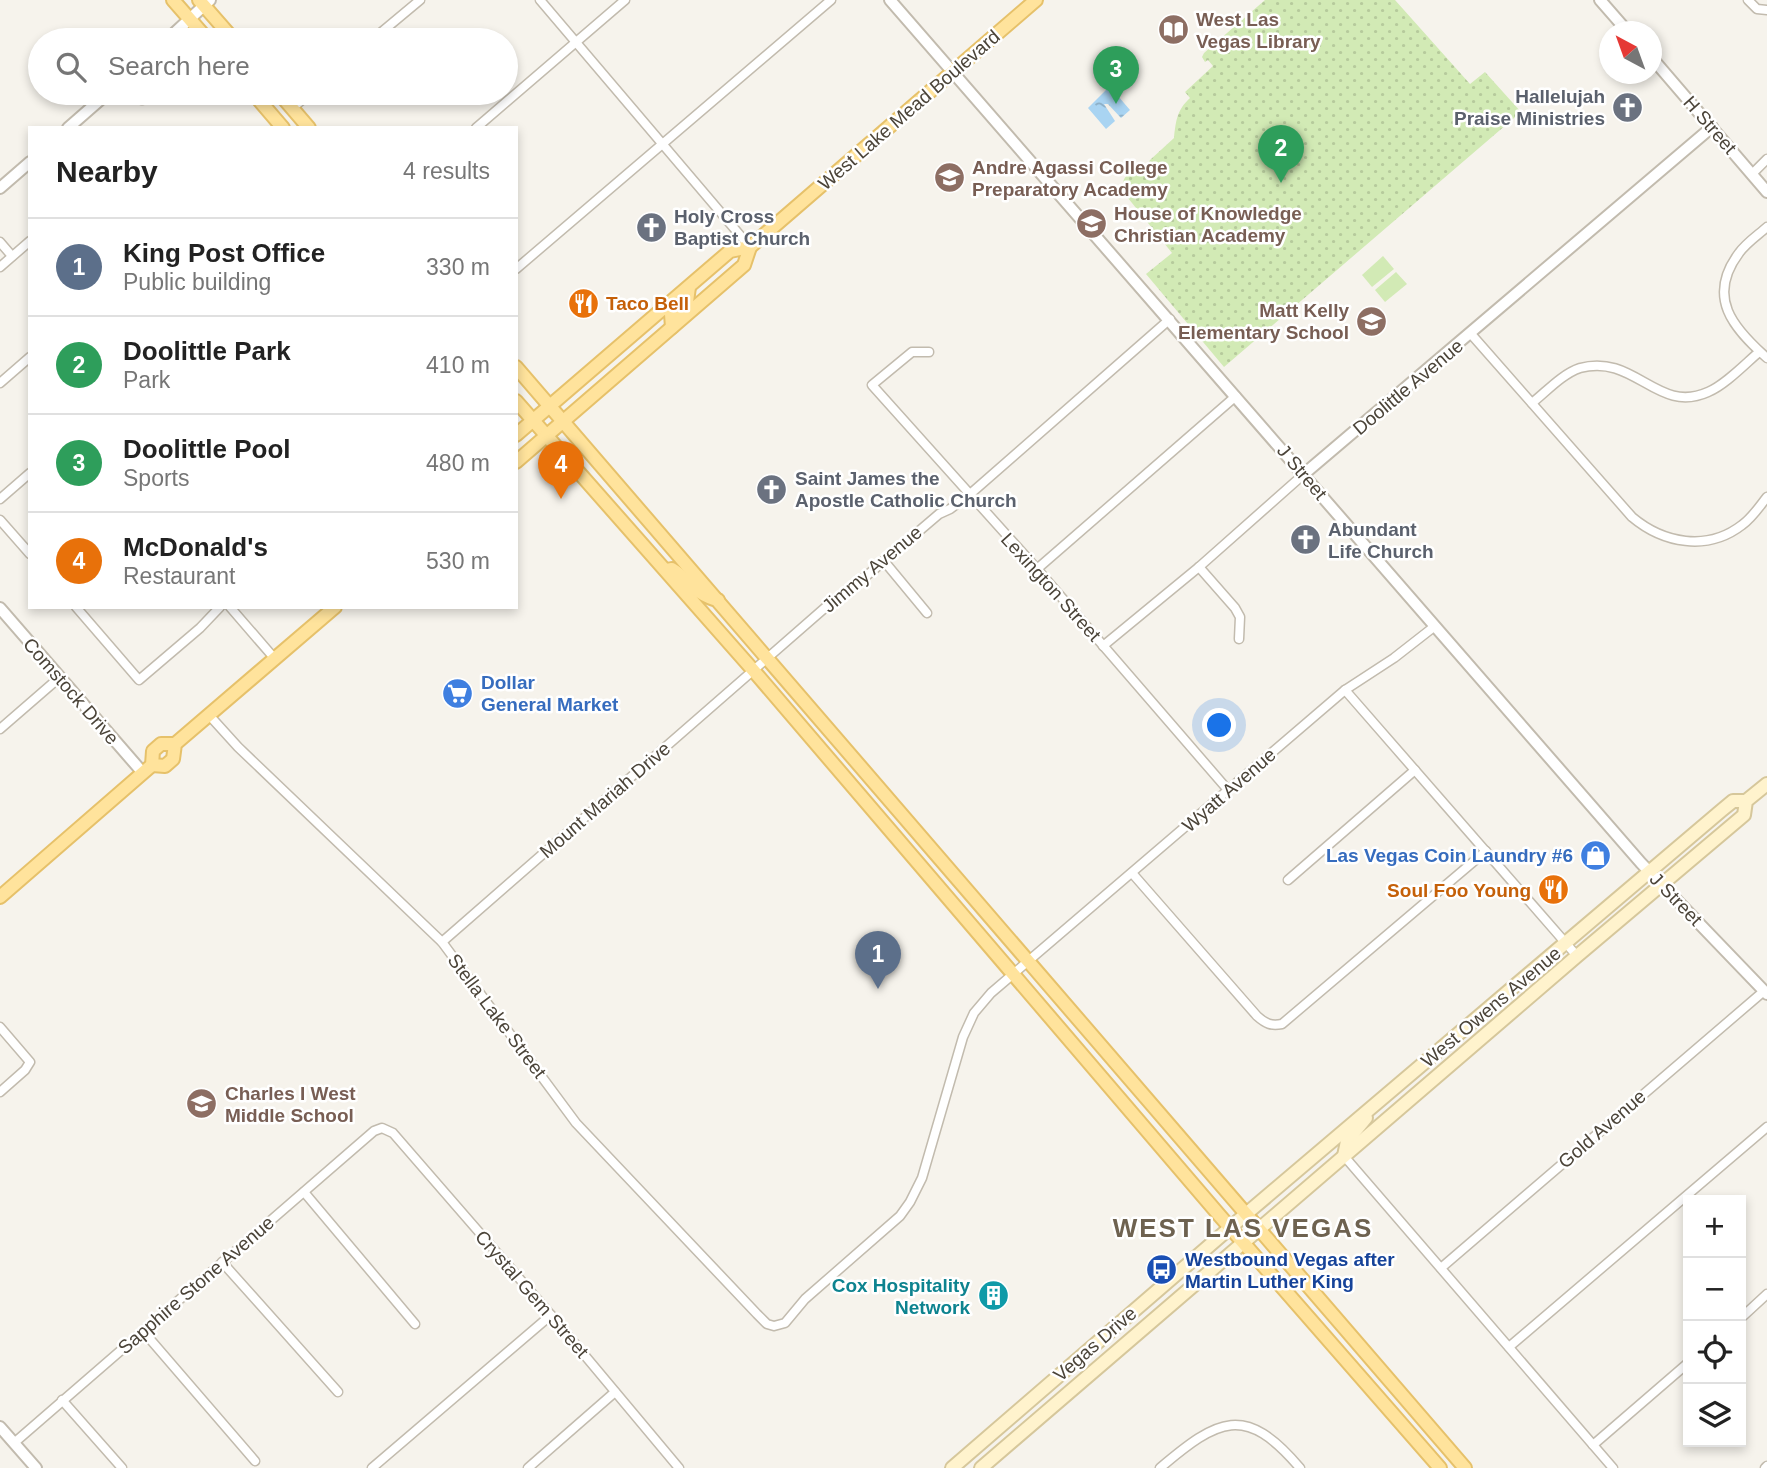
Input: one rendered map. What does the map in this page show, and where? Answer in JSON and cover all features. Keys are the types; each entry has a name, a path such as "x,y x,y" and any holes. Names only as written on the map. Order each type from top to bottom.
{"main road":[{"path":"173,0 197,28"},
{"name":"West Lake Mead Boulevard","path":"518,433 730,251 750,247 1036,0"},
{"path":"204,2 225,28"},
{"path":"263,105 281,126"},
{"path":"289,105 307,126"},
{"name":"West Lake Mead Boulevard","path":"518,460 744,265 750,247"},
{"path":"672,327 671,314 687,302 689,287"},
{"path":"518,369 1027,961 1440,1468"},
{"path":"518,403 753,670 1013,973 1465,1468"},
{"path":"665,570 671,569 681,575 703,597 718,601"},
{"path":"0,897 147,769 153,751 161,744 175,744 333,609"},
{"name":"West Owens Avenue","path":"1238,1221 1733,801 1746,801 1767,784"},
{"name":"West Owens Avenue","path":"1251,1235 1744,815 1746,801"},
{"path":"1454,1037 1467,1051"},
{"path":"1344,1156 1347,1141 1356,1133 1376,1104"},
{"name":"Vegas Drive","path":"951,1468 1238,1221"},
{"name":"Vegas Drive","path":"981,1468 1251,1235"}],"street":[{"path":"386,28 420,0"},
{"path":"540,0 750,247"},
{"path":"518,92 625,0"},
{"path":"518,267 831,0"},
{"name":"J Street","path":"890,0 1650,872 1765,993"},
{"path":"1600,0 1618,21"},
{"path":"1748,0 1757,9 1765,11"},
{"path":"181,28 204,2"},
{"name":"H Street","path":"1662,70 1767,192"},
{"path":"70,126 94,105"},
{"path":"292,108 296,105"},
{"path":"478,126 503,105"},
{"name":"Doolittle Avenue","path":"1103,646 1199,567 1304,474 1712,127"},
{"path":"1752,174 1767,159"},
{"path":"0,188 28,164"},
{"path":"1767,227 1740,251 1726,275 1724,287 1726,310 1737,330 1767,358"},
{"path":"0,242 12,256"},
{"path":"0,267 28,243"},
{"name":"Jimmy Avenue","path":"767,657 939,514 969,495 1170,319"},
{"path":"1471,334 1632,517 1643,526 1666,538 1691,542 1718,538 1744,524 1767,497"},
{"name":"Lexington Street","path":"929,352 912,352 872,385 1038,569 1228,790"},
{"path":"1532,403 1570,373 1581,368 1608,366 1621,368 1668,395 1697,396 1710,392 1759,352"},
{"path":"0,383 28,359"},
{"path":"1038,569 1236,396"},
{"path":"0,499 28,475"},
{"path":"0,520 28,552"},
{"path":"884,561 927,613"},
{"path":"1199,567 1240,617 1239,639"},
{"name":"Comstock Drive","path":"0,608 60,677 147,769"},
{"path":"78,609 139,680 218,609"},
{"path":"232,609 275,659"},
{"name":"Wyatt Avenue","path":"774,1326 785,1322 805,1299 900,1216 910,1202 922,1178 963,1037 981,1005 1013,973 1345,690 1394,658 1435,625"},
{"name":"Mount Mariah Drive","path":"442,942 767,657"},
{"path":"0,729 60,677"},
{"path":"1345,690 1577,956"},
{"name":"Stella Lake Street","path":"209,715 238,747 442,942 576,1123 757,1314 767,1324 774,1326"},
{"path":"1288,880 1415,770"},
{"path":"1132,873 1257,1016 1273,1026 1282,1024 1486,851"},
{"name":"Gold Avenue","path":"1441,1268 1765,993"},
{"path":"0,1027 30,1062 25,1070 0,1092"},
{"path":"1509,1347 1767,1127"},
{"name":"Sapphire Stone Avenue","path":"14,1443 379,1128"},
{"name":"Crystal Gem Street","path":"379,1128 393,1133 679,1468"},
{"path":"1344,1156 1613,1468"},
{"path":"304,1192 415,1324"},
{"path":"222,1262 338,1392"},
{"path":"1746,1313 1767,1294"},
{"path":"372,1468 551,1315"},
{"path":"143,1331 255,1461"},
{"path":"1593,1445 1683,1367"},
{"path":"528,1468 615,1392"},
{"path":"62,1400 121,1468"},
{"path":"1160,1468 1209,1431 1236,1426 1261,1432 1273,1439 1300,1468"},
{"path":"0,1427 36,1468"}],"green space":[{"path":"1265,0 1395,0 1470,84 1485,72 1521,112 1224,367 1146,274 1172,253 1124,193 1123,182 1129,173 1142,173 1150,160 1174,138 1178,116 1190,98 1185,92 1213,66 1208,60 1205,62 1202,57 1204,53"},
{"path":"1383,256 1394,269 1372,287 1362,275"},
{"path":"1396,272 1407,284 1385,302 1375,290"}],"water":[{"path":"1117,79 1124,86 1118,96 1130,110 1121,118 1108,104 1104,104 1115,121 1106,129 1088,108 1109,87 1113,88 1112,83"}],"place":[{"name":"West Las Vegas Library","path":"1173,30"},
{"name":"Doolittle Pool","path":"1116,104"},
{"name":"Hallelujah Praise Ministries","path":"1628,107"},
{"name":"Andre Agassi College Preparatory Academy","path":"949,178"},
{"name":"Doolittle Park","path":"1281,183"},
{"name":"House of Knowledge Christian Academy","path":"1091,224"},
{"name":"Holy Cross Baptist Church","path":"651,227"},
{"name":"Taco Bell","path":"583,303"},
{"name":"Matt Kelly Elementary School","path":"1372,321"},
{"name":"Saint James the Apostle Catholic Church","path":"772,489"},
{"name":"McDonald's","path":"561,499"},
{"name":"Abundant Life Church","path":"1305,540"},
{"name":"Dollar General Market","path":"458,693"},
{"name":"Las Vegas Coin Laundry #6","path":"1596,855"},
{"name":"Soul Foo Young","path":"1554,890"},
{"name":"King Post Office","path":"878,989"},
{"name":"Charles I West Middle School","path":"202,1104"},
{"name":"Westbound Vegas after Martin Luther King","path":"1162,1270"},
{"name":"Cox Hospitality Network","path":"993,1296"}],"district":[{"name":"WEST LAS VEGAS","path":"1243,1228"}]}
